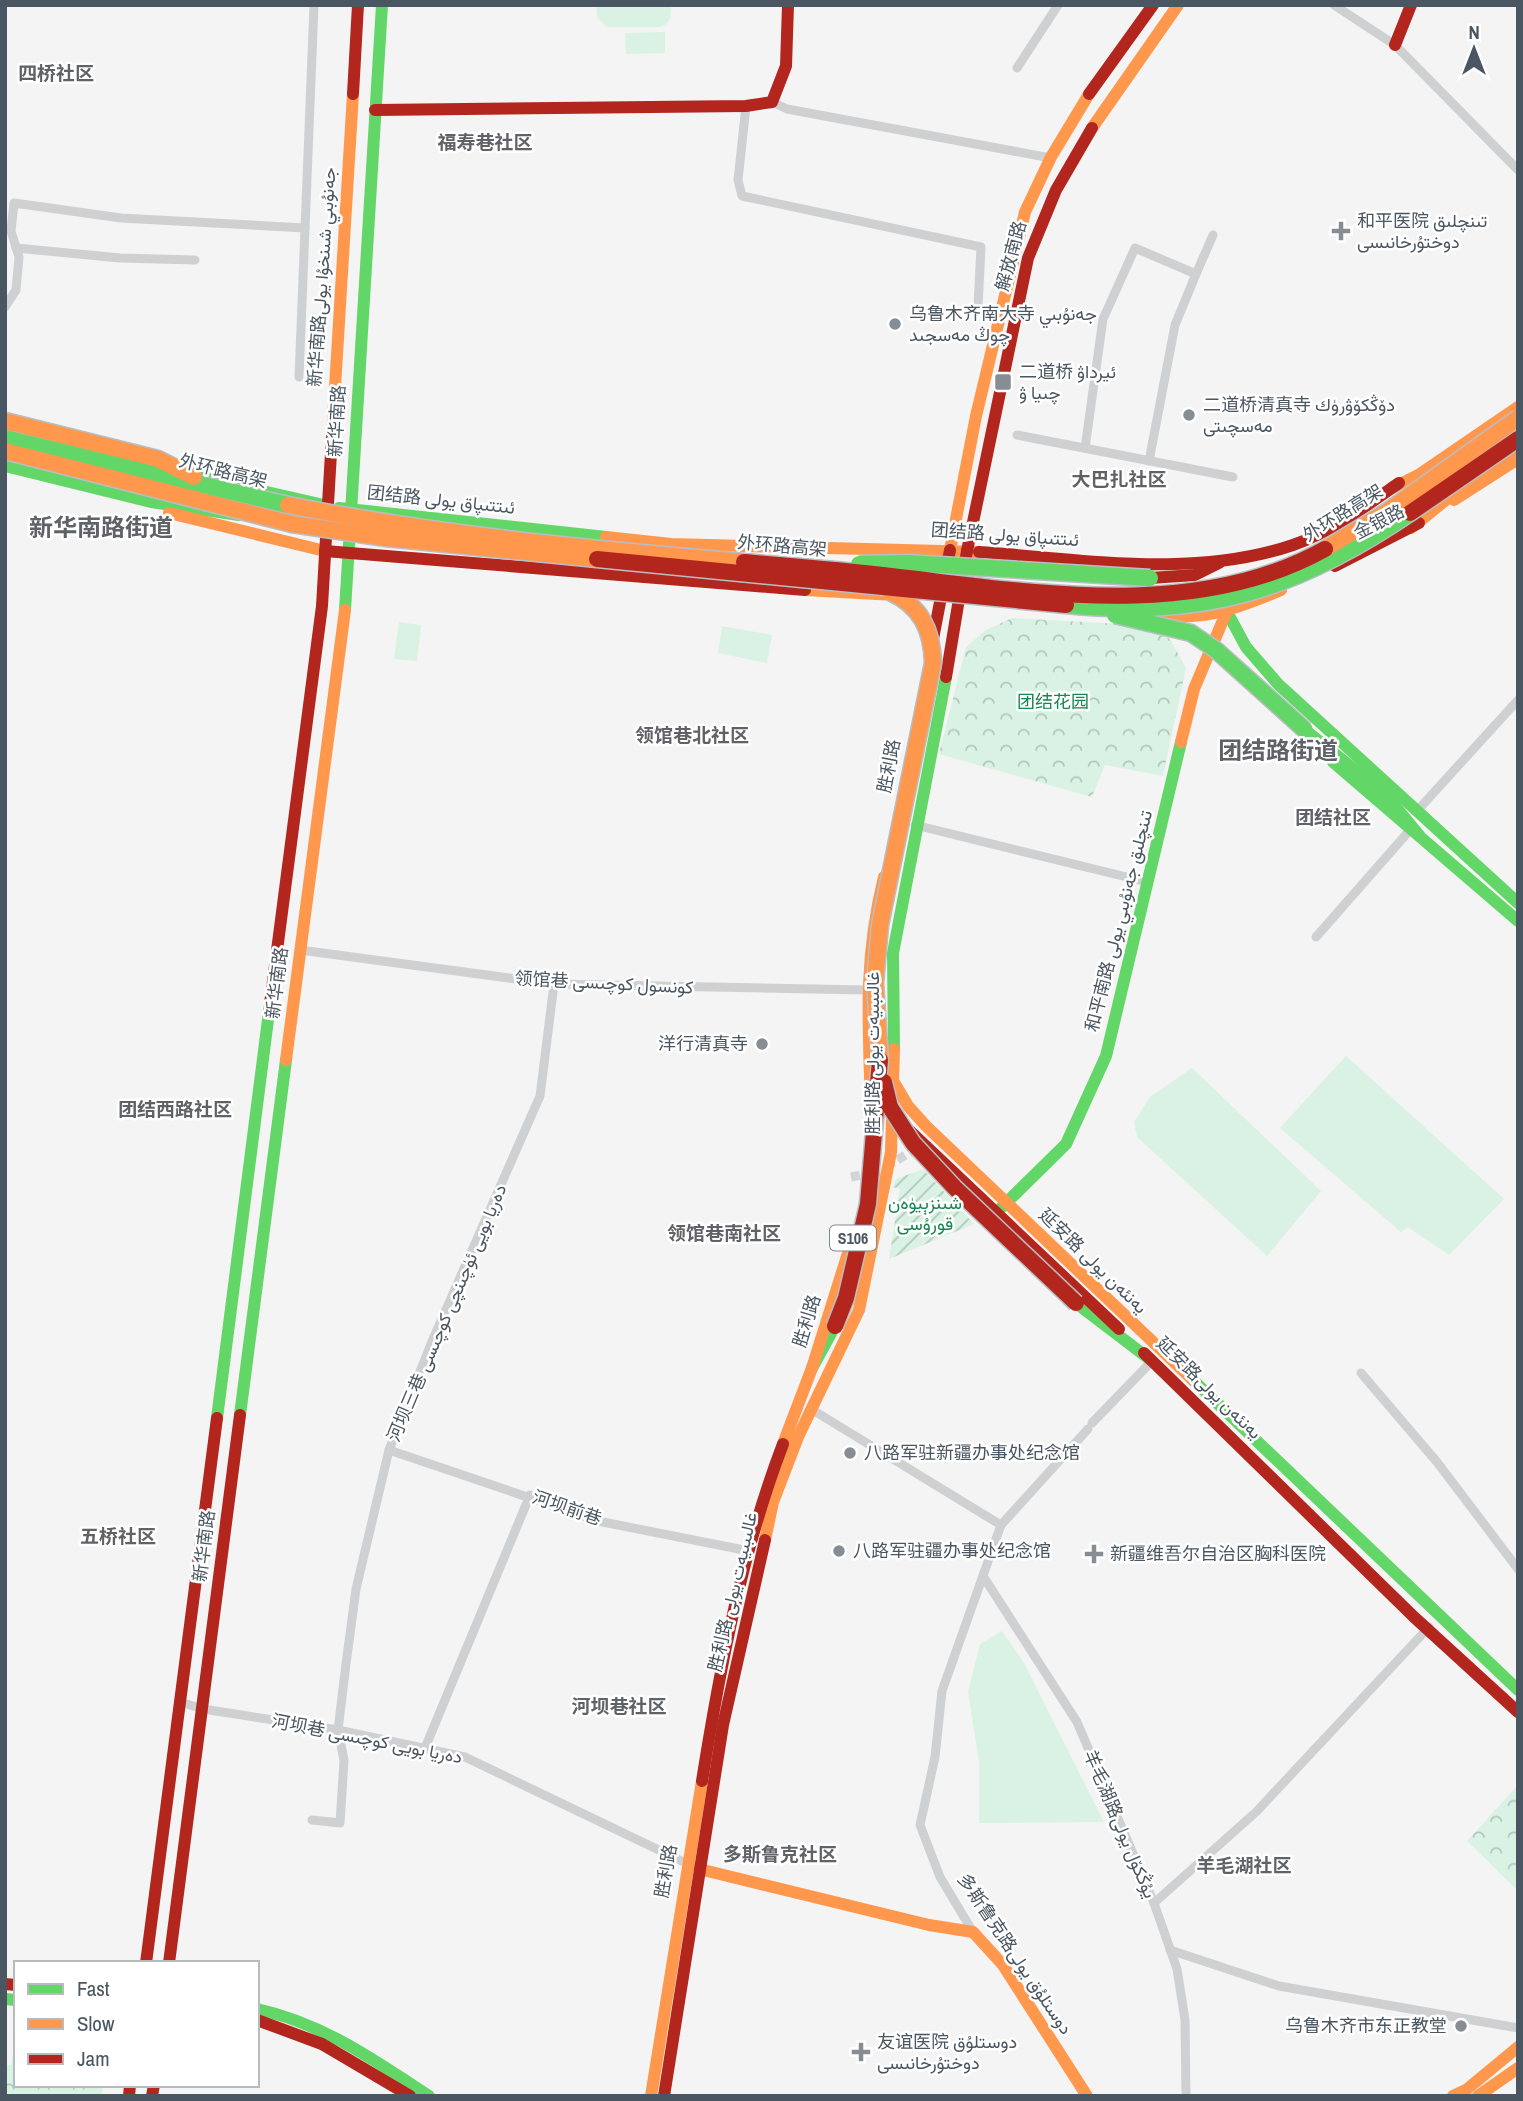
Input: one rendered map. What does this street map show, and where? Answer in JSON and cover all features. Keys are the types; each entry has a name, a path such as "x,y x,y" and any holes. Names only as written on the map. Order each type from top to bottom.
{"main road":[{"name":"新华南路جەنۇبىي شىنخۇا يولى","path":"325,551 358,5"},
{"name":"新华南路","path":"169,1961 345,608 382,5"},
{"path":"375,110 746,106 772,102 786,66 788,5"},
{"name":"胜利路","path":"664,2096 711,1724 749,1551 762,1498 813,1368 854,1235 867,1173 871,1094 867,990 872,924 891,857 976,416 1010,266 1025,212 1051,158 1086,95 1153,5"},
{"name":"解放南路","path":"967,551 1028,258 1040,220 1072,158 1178,5"},
{"path":"1395,45 1411,5"},
{"name":"金银路","path":"1219,563 1294,545 1352,516 1518,399"},
{"path":"1392,488 1420,474 1518,407"},
{"name":"外环路高架","path":"5,438 221,490 387,523 1060,592 1153,595 1194,592 1252,579 1299,562 1352,533 1518,418"},
{"path":"5,421 158,459 221,490"},
{"name":"团结路 ئىتتىپاق يولى","path":"5,432 351,510 671,544 950,550 1146,563 1219,563"},
{"name":"外环路高架","path":"5,451 264,516 386,538 1061,605 1195,606 1256,593 1361,545 1518,439"},
{"path":"1411,528 1518,449"},
{"name":"金银路","path":"1167,617 1226,613 1311,577 1411,528 1518,459"},
{"path":"5,466 216,513 264,516"},
{"path":"5,473 348,555 775,589 1048,602 1167,617 1213,650 1231,671 1518,921"},
{"name":"新华南路","path":"146,1961 322,606 325,551"},
{"name":"胜利路 غالىبىيەت يولى","path":"693,1867 773,1502 811,1409 859,1310 891,1152 895,1084 893,953 967,551"},
{"path":"773,564 908,564 1150,578 1195,575 1219,563 1226,613 1246,646 1278,684 1518,903"},
{"path":"813,1368 846,1298 868,1205 880,1066 875,982 880,925 933,663 933,643 927,624 916,608 901,596 864,586"},
{"path":"1061,605 1144,621 1191,634 1216,650 1306,730 1385,794 1414,832"},
{"name":"和平南路 تىنچلىق جەنۇبىي يولى","path":"1002,1207 1066,1144 1105,1056 1194,689 1213,650 1226,613"},
{"path":"296,801 320,804"},
{"path":"880,1066 890,1107 913,1143 955,1188 1076,1303 1152,1361"},
{"name":"延安路 يەنئەن يولى","path":"895,1084 908,1106 1002,1207 1518,1690"},
{"name":"延安路يەنئەن يولى","path":"871,1094 1002,1207 1152,1361 1415,1617 1429,1627 1518,1712"},
{"path":"693,1867 915,1922 973,1932"},
{"name":"胜利路","path":"651,2096 693,1867"},
{"name":"多斯鲁克路دوستلۇق يولى","path":"973,1932 1003,1965 1087,2096"},
{"path":"259,2009 276,2012 323,2030 429,2096"},
{"path":"259,2021 322,2044 410,2096"},
{"path":"1453,2096 1466,2090 1518,2047"},
{"path":"1478,2096 1518,2068"}],"street":[{"path":"299,377 314,5"},
{"path":"1017,68 1058,5"},
{"path":"1334,5 1395,45 1518,170"},
{"path":"772,102 787,109 1051,158"},
{"path":"746,106 738,180 742,196 981,247 978,307"},
{"path":"5,307 16,290 19,257 10,231 14,204 121,218 305,228"},
{"path":"1149,461 1175,325 1213,235"},
{"path":"16,248 120,258 195,260"},
{"path":"1085,448 1104,319 1135,248 1196,274"},
{"path":"1017,435 1233,477"},
{"path":"1417,811 1518,700"},
{"path":"915,825 1147,882"},
{"path":"1316,937 1414,832"},
{"name":"领馆巷 كونسول كوچىسى","path":"300,950 554,984 867,990"},
{"name":"河坝三巷 دەريا بويى ئۈچىنچى كوچىسى","path":"312,1820 340,1823 344,1760 338,1730 356,1589 389,1450 433,1339 540,1096 554,984"},
{"path":"811,1409 1001,1525 1152,1361"},
{"path":"1361,1373 1437,1462 1518,1569"},
{"name":"河坝前巷","path":"389,1450 530,1495 598,1521 749,1551"},
{"path":"425,1748 530,1495"},
{"name":"多斯鲁克路دوستلۇق يولى","path":"973,1932 940,1877 920,1825 935,1756 942,1691 1001,1525"},
{"name":"羊毛湖路يۇڭكۆل يولى","path":"983,1576 1077,1722 1154,1903 1170,1950 1185,2020 1186,2096"},
{"path":"1154,1903 1256,1812 1429,1627"},
{"name":"河坝巷 دەريا بويى كوچىسى","path":"180,1702 202,1709 338,1730 465,1757 693,1867"},
{"path":"1170,1950 1279,1986 1518,2028"}],"green space":[{"path":"596,5 671,5 671,12 669,21 661,27 607,27 597,17"},
{"path":"665,32 665,53 626,54 625,33"},
{"name":"团结花园","path":"1012,618 1139,625 1170,639 1186,668 1163,776 1105,765 1092,797 939,754 966,647 986,630"},
{"path":"399,622 421,625 417,661 394,659"},
{"path":"722,626 772,635 767,663 718,653"},
{"path":"1346,1056 1504,1199 1449,1255 1408,1227 1401,1232 1280,1128"},
{"path":"1192,1068 1321,1191 1267,1256 1137,1137 1134,1122 1150,1097"},
{"name":"شىنزېيۈەن قورۇسى","path":"923,1169 974,1224 889,1259 900,1189 893,1187 896,1179"},
{"path":"1002,1631 1024,1663 1104,1822 979,1823 979,1761 968,1692 980,1644"},
{"path":"1518,1785 1518,1891 1467,1841"},
{"path":"14,2049 14,2087 103,2087 102,2096 5,2096 5,2065 11,2065"}],"tunnel":[{"path":"886,1167 918,1147"},
{"path":"851,1177 873,1173"}],"traffic: fast":[{"path":"345,610 382,5"},
{"path":"5,438 288,505"},
{"path":"5,466 151,502 239,515"},
{"path":"188,474 324,505"},
{"path":"339,508 606,537"},
{"path":"1066,605 1162,607 1247,593 1287,580 1328,562 1410,513"},
{"path":"859,564 908,563 1150,578"},
{"path":"1226,610 1246,647 1278,684 1518,903"},
{"path":"1115,615 1191,633 1216,650 1305,730"},
{"path":"894,1049 893,953 946,677"},
{"path":"1305,730 1385,794 1419,835"},
{"path":"1001,1208 1066,1144 1106,1056 1181,742"},
{"path":"1333,762 1518,921"},
{"path":"217,1418 270,1004"},
{"path":"240,1415 286,1060"},
{"path":"1076,1303 1152,1361"},
{"path":"812,1368 835,1326"},
{"path":"1195,1382 1518,1690"},
{"path":"5,1999 14,2000"},
{"path":"259,2010 304,2023 347,2044 429,2096"}],"traffic: slow":[{"path":"1092,128 1178,5"},
{"path":"332,436 353,94"},
{"path":"950,550 976,416 1025,212 1051,157 1089,94"},
{"path":"1392,488 1420,474 1518,407"},
{"path":"1325,549 1388,511 1518,418"},
{"path":"5,421 158,459 194,477"},
{"path":"1411,528 1468,482 1518,449"},
{"path":"5,451 292,524 386,538 597,559"},
{"path":"1454,500 1518,459"},
{"path":"288,505 458,533 744,562"},
{"path":"169,513 325,551"},
{"path":"606,537 671,544 979,552"},
{"path":"805,590 895,595"},
{"path":"1145,614 1183,617 1215,613 1281,590"},
{"path":"880,1060 875,983 880,925 933,663 930,640 923,620 910,604 890,592"},
{"path":"286,1060 345,610"},
{"path":"1181,742 1194,689 1226,613"},
{"path":"871,1103 870,962 884,877"},
{"path":"765,1540 773,1502 798,1437 859,1310 891,1152 894,1049"},
{"path":"895,1084 908,1106 926,1126 1195,1382"},
{"path":"783,1444 812,1368 854,1234"},
{"path":"651,2096 702,1781"},
{"path":"699,1869 929,1925 973,1932 1003,1965 1087,2096"},
{"path":"1453,2096 1466,2090 1518,2047"},
{"path":"1478,2096 1518,2068"}],"traffic: jam":[{"path":"353,94 358,5"},
{"path":"375,110 746,106 772,102 786,66 788,5"},
{"path":"1089,94 1153,5"},
{"path":"1395,45 1411,5"},
{"path":"967,551 1028,258 1056,190 1092,128"},
{"path":"270,1004 322,606 332,436"},
{"path":"1410,513 1518,439"},
{"path":"82,449 153,466"},
{"path":"979,552 1137,564 1177,564 1255,555 1307,540 1348,518 1399,483"},
{"path":"1335,566 1419,523"},
{"path":"744,562 1013,590 1121,596 1174,593 1226,585 1277,571 1325,549"},
{"path":"932,644 950,550"},
{"path":"325,551 805,590"},
{"path":"946,677 967,551"},
{"path":"597,559 1066,605"},
{"path":"1150,578 1195,575 1219,563"},
{"path":"835,1326 846,1298 868,1204 880,1060"},
{"path":"884,1082 890,1107 913,1143 955,1188 1076,1303"},
{"path":"910,1131 1119,1329"},
{"path":"1144,1353 1414,1617 1518,1712"},
{"path":"169,1961 240,1415"},
{"path":"146,1961 217,1418"},
{"path":"702,1781 716,1696 744,1568 783,1444"},
{"path":"664,2096 723,1725 765,1540"},
{"path":"5,1984 14,1985"},
{"path":"259,2021 322,2044 410,2096"},
{"path":"129,2096 130,2087"},
{"path":"152,2096 154,2087"}],"place":[{"name":"和平医院 تىنچلىق دوختۇرخانىسى","path":"1341,231"},
{"name":"乌鲁木齐南大寺 جەنۇبىي چوڭ مەسجىد","path":"895,324"},
{"name":"二道桥 ئيرداۋ چىيا ۋ","path":"1003,382"},
{"name":"二道桥清真寺 دۆڭكۆۋرۈك مەسچىتى","path":"1189,415"},
{"name":"洋行清真寺","path":"762,1044"},
{"name":"八路军驻新疆办事处纪念馆","path":"850,1453"},
{"name":"八路军驻疆办事处纪念馆","path":"839,1551"},
{"name":"新疆维吾尔自治区胸科医院","path":"1094,1554"},
{"name":"乌鲁木齐市东正教堂","path":"1461,2026"},
{"name":"友谊医院 دوستلۇق دوختۇرخانىسى","path":"861,2052"}],"district":[{"name":"四桥社区","path":"56,73"},
{"name":"福寿巷社区","path":"485,142"},
{"name":"大巴扎社区","path":"1119,479"},
{"name":"新华南路街道","path":"101,528"},
{"name":"领馆巷北社区","path":"692,735"},
{"name":"团结路街道","path":"1278,751"},
{"name":"团结社区","path":"1333,817"},
{"name":"团结西路社区","path":"175,1109"},
{"name":"领馆巷南社区","path":"724,1233"},
{"name":"五桥社区","path":"118,1536"},
{"name":"河坝巷社区","path":"619,1706"},
{"name":"多斯鲁克社区","path":"780,1854"},
{"name":"羊毛湖社区","path":"1244,1865"}]}
